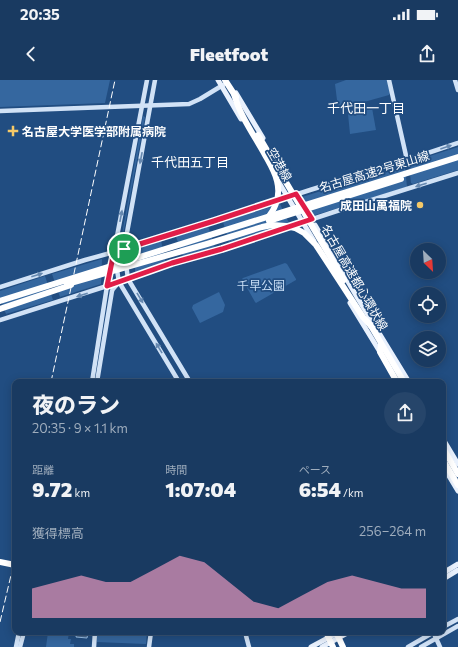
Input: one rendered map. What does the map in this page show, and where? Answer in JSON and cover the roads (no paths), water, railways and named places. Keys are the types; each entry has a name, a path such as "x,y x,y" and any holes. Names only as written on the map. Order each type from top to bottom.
{"highway":[{"name":"名古屋高速都心環状線","path":"221,85 234,94 402,379"},
{"path":"22,293 73,274 171,243 244,227 261,221 269,216 274,209 277,199 278,189 276,180 271,166 241,113 234,94"},
{"name":"名古屋高速2号東山線","path":"0,300 458,157"},
{"name":"名古屋高速2号東山線","path":"0,305 62,287 458,161"},
{"path":"0,309 62,287 151,259 262,227 279,225 291,227 304,233 316,245 363,317 371,326"},
{"path":"381,344 380,352 395,379"},
{"path":"446,453 458,474"},
{"path":"446,465 458,485"},
{"path":"0,562 12,564"},
{"path":"338,635 343,647"}],"main road":[{"name":"空港線","path":"218,80 287,197 304,222 370,336 392,370 391,375 394,379"},
{"name":"空港線","path":"229,80 407,379"},
{"path":"446,444 458,464"},
{"path":"446,461 458,482"},
{"path":"446,471 458,491"},
{"path":"446,571 458,564"},
{"path":"446,577 458,570"},
{"path":"311,647 330,639"},
{"path":"322,647 330,639"}],"street":[{"path":"92,379 107,286 147,80"},
{"path":"97,379 112,291 119,282 155,80"},
{"path":"0,111 189,104 229,80"},
{"path":"389,80 407,160"},
{"path":"455,80 458,90"},
{"path":"0,287 214,221 458,143"},
{"path":"0,320 107,286 172,263 222,249 458,173"},
{"path":"124,249 128,279 188,379"},
{"path":"114,252 119,282 177,379"},
{"path":"446,625 458,619"},
{"path":"446,633 458,626"},
{"path":"16,647 18,635"},
{"path":"20,647 23,635"},
{"path":"94,647 95,635"},
{"path":"149,647 151,635"},
{"path":"246,635 249,647"},
{"path":"408,647 429,635"},
{"path":"435,635 440,647"},
{"path":"421,647 442,635"}],"railway":[{"path":"52,379 115,80"},
{"path":"0,622 12,571"}],"place":[{"name":"名古屋大学医学部附属病院","path":"13,131"},
{"name":"成田山萬福院","path":"420,205"}],"district":[{"name":"千代田一丁目","path":"366,108"},
{"name":"千代田五丁目","path":"190,162"}],"park label":[{"name":"千早公園","path":"261,285"}]}
